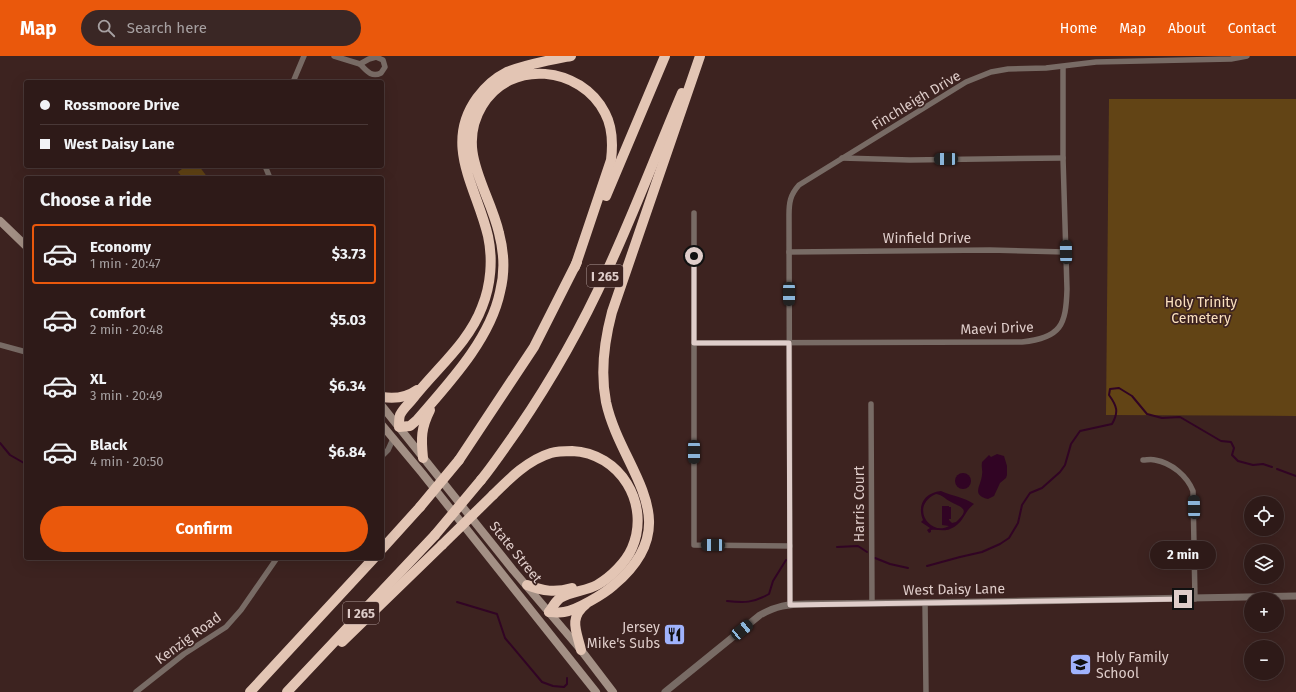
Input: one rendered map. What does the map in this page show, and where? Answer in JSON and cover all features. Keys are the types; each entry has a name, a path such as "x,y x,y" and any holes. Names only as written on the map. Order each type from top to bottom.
{"highway":[{"path":"384,396 392,398 406,396 420,387 460,344 476,321 487,295 490,280 491,260 488,236 463,161 463,130 467,116 474,103 482,91 493,81 506,73 536,63 571,56"},
{"name":"I 265","path":"384,547 420,507 459,460 534,347 595,224 664,56"},
{"path":"581,650 575,628 577,616 583,607 622,578 639,558 646,538 649,518 648,504 644,490 617,434 606,402 603,368 604,350 607,331 656,183 683,109 699,56"},
{"name":"I 265","path":"287,692 435,535 497,461 540,396 583,321 607,272 699,56"},
{"path":"431,376 400,415 399,427 410,426 466,360 484,334 496,306 503,277 502,246 499,232 473,159 472,139 476,118 482,106 491,94 502,85 515,78 530,74 545,73 574,81 587,90 598,101 606,114 611,129 613,145 611,160 574,267"},
{"path":"423,458 421,443 422,430 434,399"},
{"path":"290,692 401,586 512,476 539,457 553,452 581,451 595,455 607,462 618,470 626,481 633,493 637,506 638,520 636,534 632,548 617,569 598,585 559,599 549,612"},
{"name":"I 265","path":"250,692 372,560"},
{"path":"527,585 539,590 554,591 583,585 606,578"},
{"path":"549,612 571,610 600,594"}],"main road":[{"path":"0,221 24,244"},
{"name":"State Street","path":"384,408 581,650 613,692"},
{"path":"393,439 399,427"},
{"name":"State Street","path":"384,428 422,473 596,692"},
{"path":"539,621 549,612"}],"street":[{"path":"294,80 304,56"},
{"path":"334,56 360,64"},
{"name":"Finchleigh Drive","path":"789,252 789,201 799,185 983,74 1008,69 1063,67 1096,62 1232,59 1247,56"},
{"name":"Maevi Drive","path":"694,343 1022,342 1038,340 1051,335 1061,325 1065,312 1067,289 1063,158 1063,67"},
{"path":"842,158 910,160 1063,158"},
{"path":"694,213 694,545 790,546"},
{"name":"Winfield Drive","path":"789,252 990,250 1066,252"},
{"path":"789,252 790,605"},
{"path":"0,345 24,351"},
{"name":"Harris Court","path":"870,404 872,603"},
{"path":"384,454 388,450 393,439"},
{"path":"1143,460 1154,459 1166,463 1190,482 1193,491 1195,599"},
{"name":"Kenzig Road","path":"136,692 184,654 226,627 241,610 276,560"},
{"name":"West Daisy Lane","path":"665,692 760,615 773,608 790,605 1195,599 1296,596"},
{"path":"926,602 926,692"}],"green space":[{"name":"Holy Trinity Cemetery","path":"1109,99 1296,99 1296,416 1106,415"},
{"path":"183,168 200,168 206,176 181,176 178,172"}],"shaded area":[{"path":"997,454 1004,456 1007,466 1007,475 1006,478 1000,483 994,496 988,499 978,493 982,473 982,462 989,455 991,457"},
{"path":"963,473 969,475 971,481 969,487 963,489 957,487 955,481 957,475"},
{"path":"941,491 974,504 955,527 945,530 931,530 929,533 927,530 930,528 921,522 923,520 921,509 923,501 926,497 935,492","holes":["936,494 962,508 964,512 956,522 952,523 949,520 951,519 951,507 942,506 942,525 949,526 942,528 929,524 925,519 923,512 924,506 928,499"]}],"waterway":[{"path":"927,566 982,552 1009,538 1018,523 1022,505 1030,493 1042,488 1060,472 1065,465 1071,444 1080,431 1112,424 1116,416 1116,409 1114,402 1109,395 1110,389 1119,388 1132,396 1147,414 1162,418 1180,417 1221,441 1231,442 1234,448 1232,455 1238,461 1253,465 1263,464 1272,467"},
{"path":"0,443 10,455 24,463"},
{"path":"1277,469 1296,476"},
{"path":"837,547 858,546 867,552"},
{"path":"875,558 890,564 908,568"},
{"path":"727,601 748,602 769,594 773,581 786,560"},
{"path":"457,602 497,614 505,638 542,682 553,686 564,687 567,684 567,678"}],"place":[{"name":"Jersey Mike's Subs","path":"675,635"},
{"name":"Holy Family School","path":"1081,665"}],"route":[{"path":"694,256 694,343 789,343 790,605 1183,599"}]}
